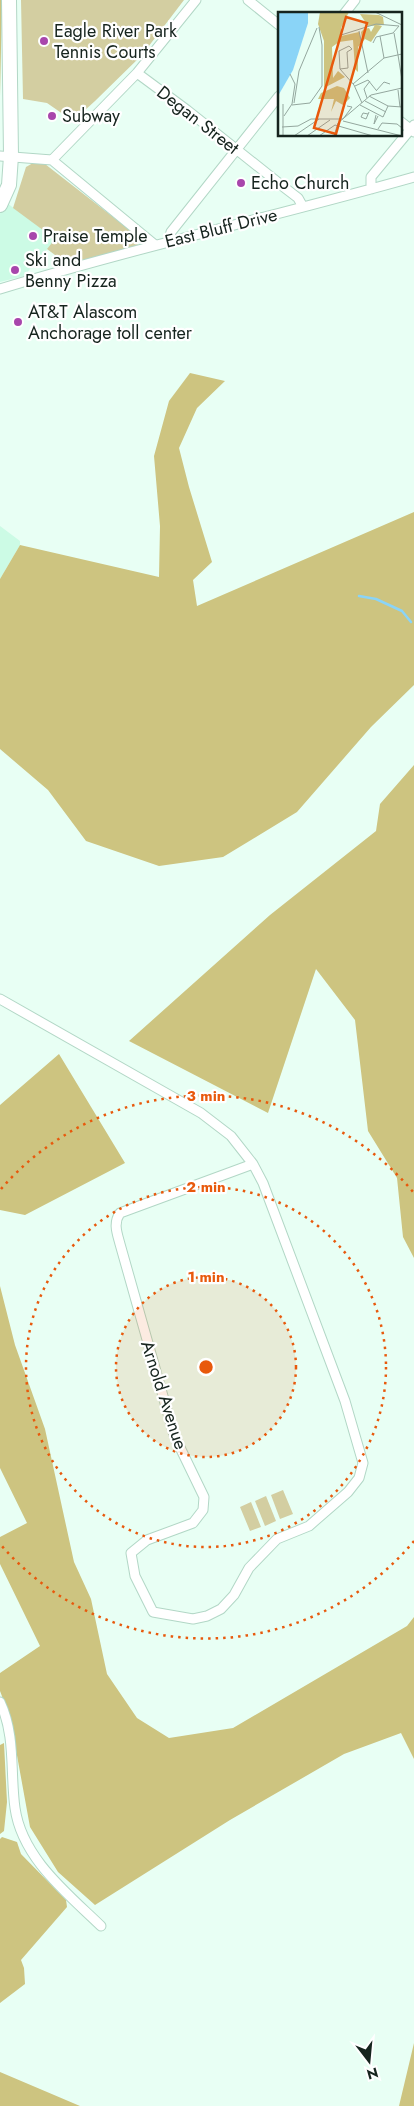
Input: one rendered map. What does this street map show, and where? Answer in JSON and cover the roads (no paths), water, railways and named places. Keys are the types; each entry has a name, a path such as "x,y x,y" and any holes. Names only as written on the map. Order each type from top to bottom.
{"main road":[{"path":"0,206 8,184 5,156 9,0"}],"street":[{"path":"52,160 137,74 196,0"},
{"path":"248,0 278,24"},
{"path":"346,12 355,0"},
{"name":"Degan Street","path":"137,74 237,149 298,198 303,207"},
{"path":"169,241 171,232 278,97"},
{"path":"371,189 371,177 413,129 402,122"},
{"path":"5,156 52,160 155,245"},
{"name":"East Bluff Drive","path":"4,288 169,241 414,177"},
{"path":"0,279 4,288"},
{"name":"Arnold Avenue","path":"0,999 201,1113 231,1136 253,1164 263,1183 345,1401 363,1463 359,1478 348,1492 308,1526 277,1539 249,1568 234,1595 221,1609 207,1616 194,1619 153,1612 135,1576 131,1553 146,1540 193,1523 203,1510 204,1497 174,1435 115,1226 116,1219 120,1213 253,1164"},
{"path":"0,1702 8,1728 13,1760 15,1808 20,1830 41,1866 101,1926"}],"waterway":[{"path":"359,596 376,599 402,611 411,622"}],"place":[{"name":"Eagle River Park Tennis Courts","path":"44,41"},
{"name":"Subway","path":"52,116"},
{"name":"Echo Church","path":"241,183"},
{"name":"Praise Temple","path":"33,236"},
{"name":"Ski and Benny Pizza","path":"15,270"},
{"name":"AT&T Alascom Anchorage toll center","path":"18,322"}]}
